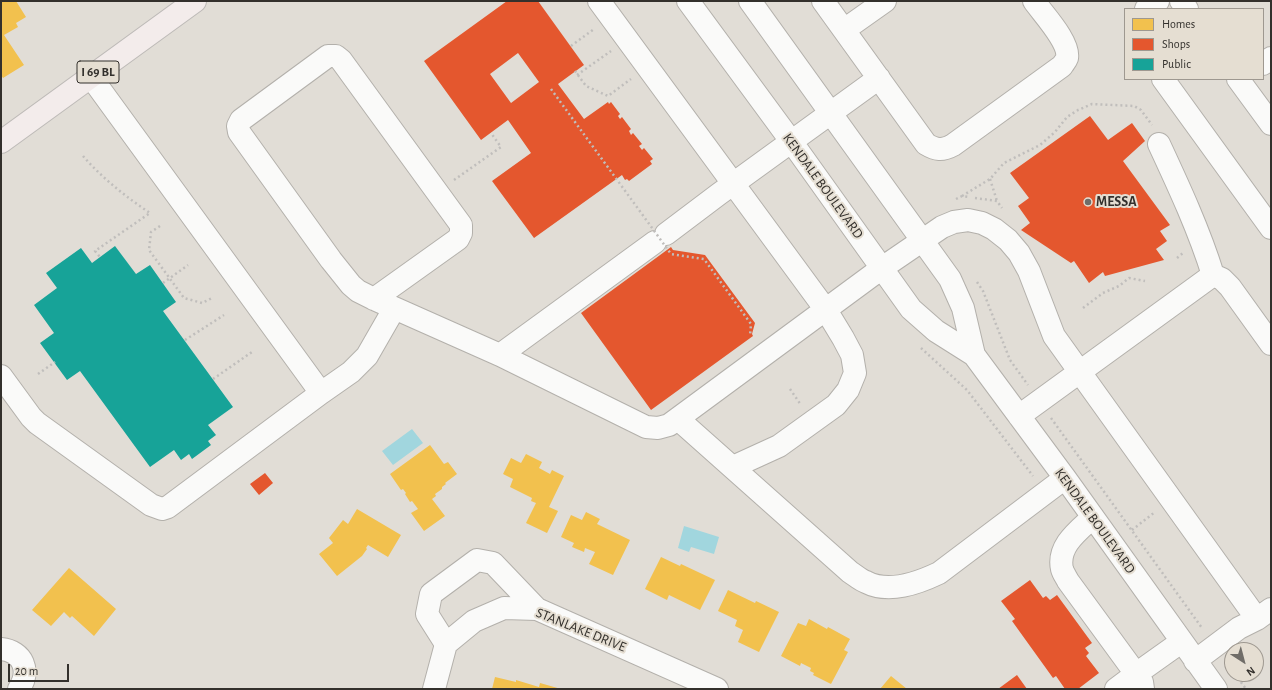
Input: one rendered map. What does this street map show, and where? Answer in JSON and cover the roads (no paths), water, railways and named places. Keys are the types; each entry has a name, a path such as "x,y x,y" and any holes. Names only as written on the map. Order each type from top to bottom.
{"main road":[{"name":"I 69 BL","path":"1,142 195,1"}],"street":[{"path":"599,1 826,310 852,355 854,373 848,390 836,405 780,446 733,467"},
{"name":"KENDALE BOULEVARD","path":"688,1 791,141 910,309 936,331 974,355 1065,478 1216,689"},
{"name":"KENDALE BOULEVARD","path":"750,1 950,279 963,308 974,355"},
{"path":"823,1 926,144 939,150 953,145 1062,66 1067,59 1066,49 1062,40 1034,1"},
{"path":"844,30 884,1"},
{"path":"1148,8 1158,1"},
{"path":"374,299 458,239 461,233 461,225 341,60 336,56 328,56 241,120 238,126 239,132 350,285 358,291 374,299 394,309 500,354 646,427 658,428 669,425 678,419 882,268 942,227 954,222 968,220 982,223 994,229 1008,240 1019,253 1029,271 1054,336 1172,500 1264,614 1239,628 1195,661"},
{"path":"91,77 321,393"},
{"path":"500,354 879,78"},
{"path":"1164,80 1271,228"},
{"path":"1240,80 1271,124"},
{"path":"1157,136 1202,240 1213,275 1222,279 1230,287 1271,344"},
{"path":"1019,416 1213,275"},
{"path":"1,376 37,423 151,505 162,509 351,372 367,356 394,309"},
{"path":"678,419 850,572 867,583 884,587 901,586 920,582 939,573 1065,478"},
{"path":"1093,517 1072,536 1065,546 1062,558 1062,569 1068,581 1140,682"},
{"path":"434,689 446,644 427,614 431,594 477,560 492,563 537,609"},
{"name":"STANLAKE DRIVE","path":"446,644 474,621 504,608 537,609 717,689"},
{"path":"1116,689 1140,682 1181,642"},
{"path":"1,649 14,653 20,658 24,665 24,682 19,689"}],"water":[{"path":"412,429 423,443 393,465 382,451"},
{"path":"684,526 719,537 714,554 691,547 689,552 678,548"}],"place":[{"name":"MESSA","path":"1088,202"}]}
